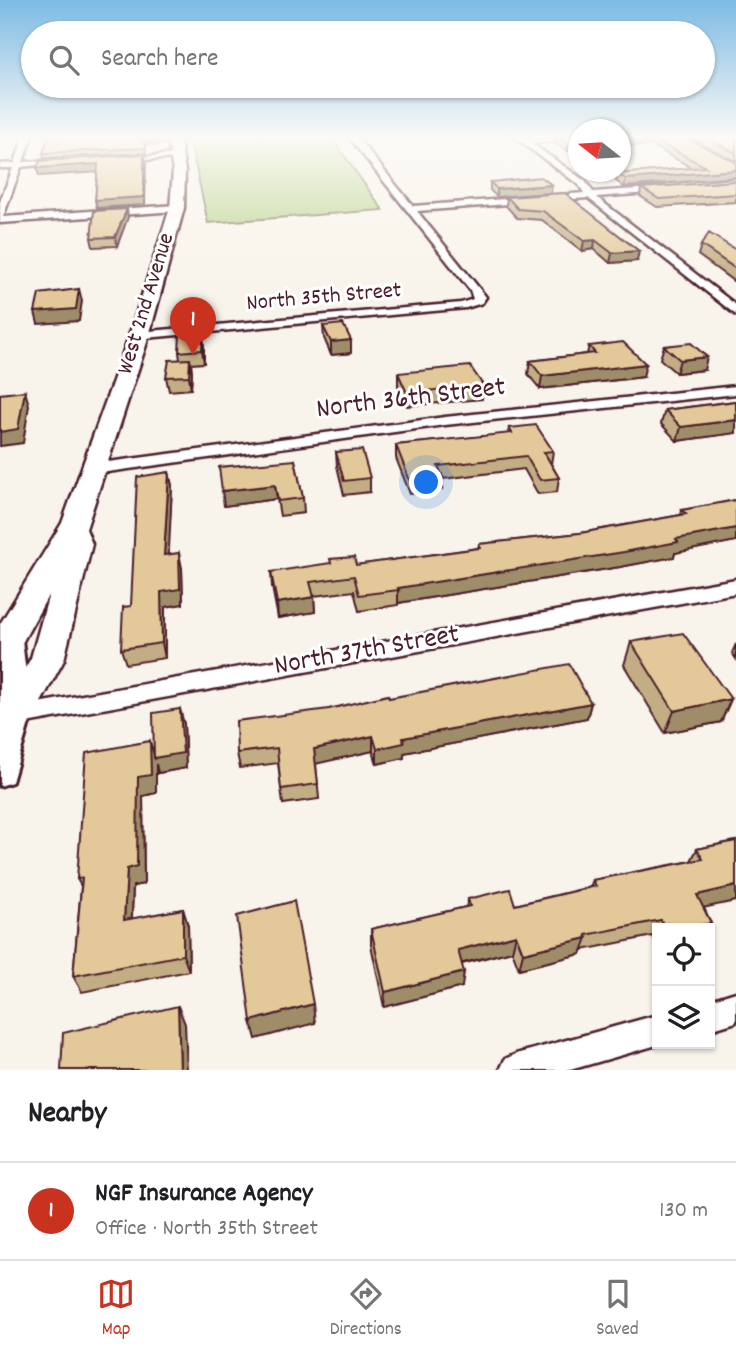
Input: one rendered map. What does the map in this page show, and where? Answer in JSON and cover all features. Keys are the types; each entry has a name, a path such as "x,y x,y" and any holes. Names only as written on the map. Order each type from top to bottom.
{"main road":[{"name":"West 2nd Avenue","path":"76,523 139,336 177,208 180,186"},
{"path":"4,646 76,523"},
{"path":"8,721 47,660 78,544 76,523"}],"street":[{"path":"10,186 0,218 177,208"},
{"path":"392,186 411,209 670,188"},
{"path":"584,186 654,249 736,311"},
{"name":"North 35th Street","path":"139,336 471,305 480,298 475,289 411,209"},
{"name":"North 36th Street","path":"93,469 445,421 736,390"},
{"name":"North 37th Street","path":"8,721 736,586"},
{"path":"0,772 8,721 4,646"},
{"path":"715,1013 736,1007"},
{"path":"516,1070 652,1031"}],"green space":[{"path":"200,186 366,186 383,210 208,223"}],"building":[{"path":"96,186 144,186 144,197 95,200"},
{"path":"494,186 539,186 497,189"},
{"path":"736,186 736,194 659,199 641,188"},
{"path":"565,193 639,251 612,253 595,240 584,241 543,211 518,209 507,197"},
{"path":"127,209 115,237 91,238 94,211"},
{"path":"709,233 736,250 736,269 701,245"},
{"path":"79,289 76,309 35,312 39,294"},
{"path":"343,324 351,340 331,342 323,326"},
{"path":"203,333 202,350 179,352 180,334"},
{"path":"623,342 646,364 542,376 530,361 595,353 589,346"},
{"path":"691,343 707,357 680,360 664,346"},
{"path":"190,359 189,376 166,377 169,360"},
{"path":"470,366 483,385 407,393 398,373"},
{"path":"25,391 18,429 0,432 0,394"},
{"path":"736,401 736,420 681,427 665,410"},
{"path":"536,425 553,451 544,452 559,478 540,480 526,456 438,466 443,477 410,481 396,445 512,433 509,428"},
{"path":"362,450 370,478 344,481 336,452"},
{"path":"295,460 303,498 278,501 275,485 222,491 219,467"},
{"path":"169,472 164,555 179,553 180,589 161,592 162,643 121,649 123,607 131,606 137,477"},
{"path":"736,500 736,528 624,552 398,588 399,590 359,595 354,576 310,582 314,597 277,603 271,572 331,563 330,559 354,557 356,565 480,548 479,544 580,533 686,514 682,510"},
{"path":"683,633 731,699 674,711 631,642"},
{"path":"569,664 591,703 403,738 404,743 377,749 373,736 314,749 318,784 281,789 277,748 237,753 236,721 329,709 388,695 389,698"},
{"path":"180,709 183,753 154,758 153,713"},
{"path":"150,741 151,775 138,777 137,866 127,869 124,920 183,909 183,955 73,976 82,878 77,879 86,753"},
{"path":"736,841 736,886 697,895 711,923 662,923 661,920 586,935 587,938 523,953 516,935 458,950 464,972 385,992 371,929 470,906 468,899 510,889 515,905 596,886 593,880 703,859 697,849"},
{"path":"294,901 313,1004 251,1021 237,916"},
{"path":"178,1006 180,1070 61,1070 63,1033"}],"place":[{"name":"NGF Insurance Agency","path":"193,355"}]}
